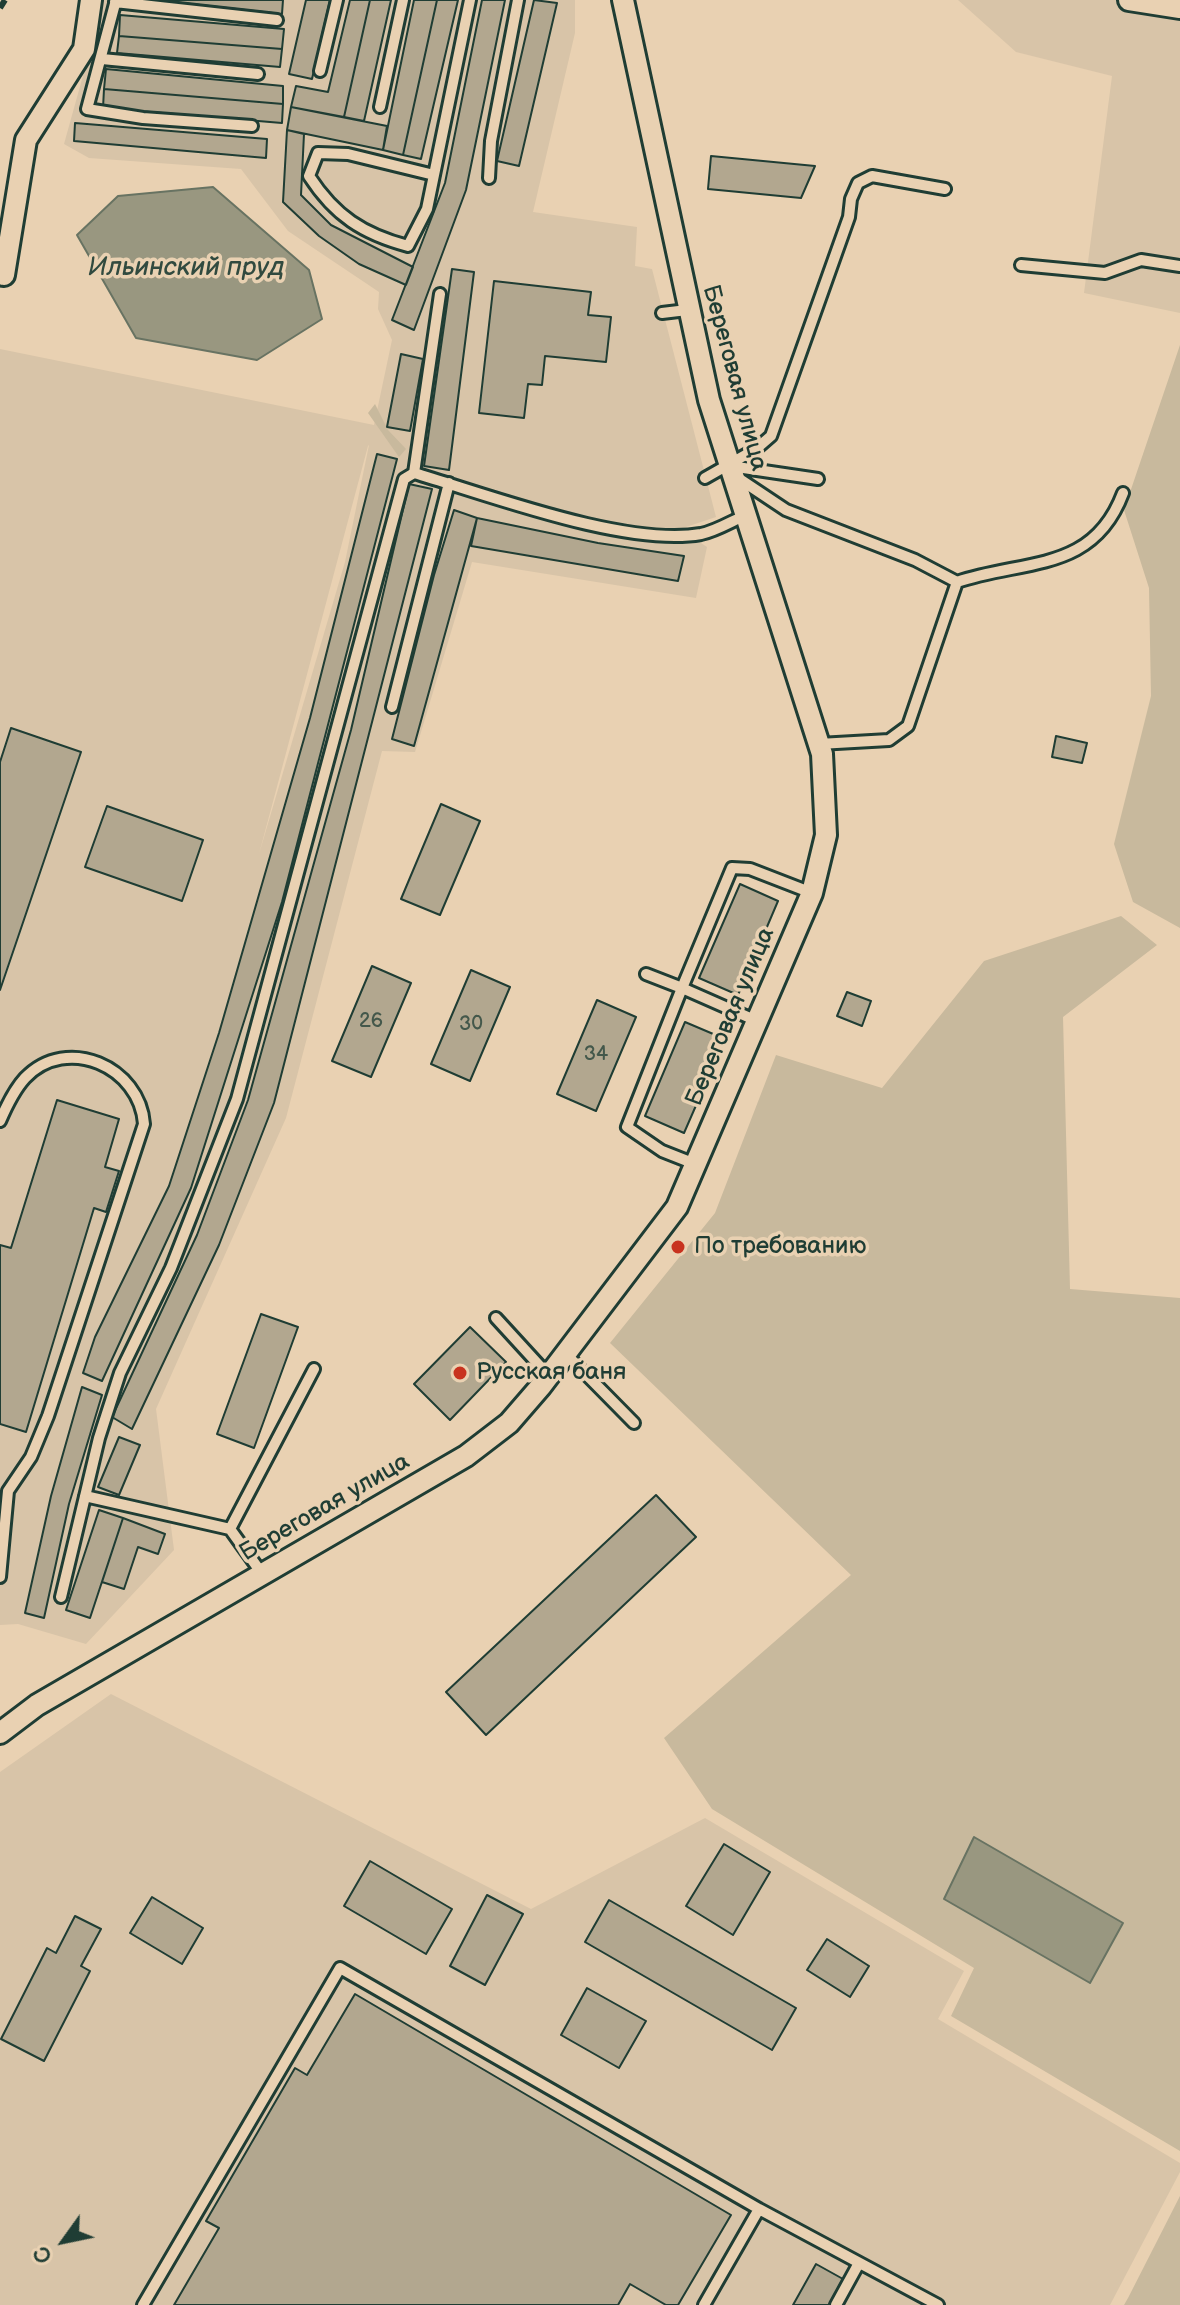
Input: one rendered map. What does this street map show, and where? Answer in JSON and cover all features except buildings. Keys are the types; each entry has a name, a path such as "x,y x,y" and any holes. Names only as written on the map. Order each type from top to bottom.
{"street":[{"path":"4,275 26,140 84,49 91,0"},
{"name":"Береговая улица","path":"0,1733 37,1705 466,1456 509,1423 549,1376 677,1207 812,893 826,835 819,744 732,470 687,310 623,0"},
{"path":"1129,0 1180,8"}],"lane":[{"path":"320,71 337,0"},
{"path":"380,107 403,0"},
{"path":"434,175 348,154 318,153 309,176 329,207 378,238 408,246 427,209 434,175 470,0"},
{"path":"489,178 491,141 518,0"},
{"path":"252,126 143,118 87,109 115,1 277,20"},
{"path":"102,59 258,74"},
{"path":"732,470 771,436 849,217 858,183 872,176 945,189"},
{"path":"1021,265 1105,273 1141,260 1180,266"},
{"path":"414,473 440,294"},
{"path":"662,313 687,310"},
{"path":"732,470 786,510 915,560 957,582 1069,556 1091,542 1113,520 1123,493"},
{"path":"705,478 732,470 818,479"},
{"path":"61,1597 85,1496 120,1373 171,1268 237,1099 404,479 414,473 567,519 666,536 703,534 746,515"},
{"path":"392,707 449,483"},
{"path":"819,744 889,740 908,726 957,582"},
{"path":"695,1164 662,1151 627,1127 732,868 750,869 812,893"},
{"path":"646,974 757,1021"},
{"path":"0,1121 25,1078 50,1063 74,1057 102,1066 128,1080 142,1108 144,1124 48,1416 31,1457 4,1488 0,1577"},
{"path":"496,1318 549,1376"},
{"path":"566,1354 634,1423"},
{"path":"230,1529 314,1369"},
{"path":"85,1496 230,1529 263,1575"},
{"path":"143,2305 340,1968 759,2209 938,2305"},
{"path":"704,2305 759,2209"},
{"path":"836,2305 859,2263"}],"shaded area":[{"path":"104,0 575,0 575,33 533,212 637,227 635,266 652,269 716,517 680,529 707,547 696,598 472,562 415,752 382,751 286,1118 156,1409 174,1550 86,1644 18,1624 0,1625 0,349 374,425 392,340 378,309 379,292 288,231 241,169 89,158 64,144","holes":["369,445 345,562 259,854"]},
{"path":"958,0 1180,0 1180,313 1084,293 1112,76 1016,52"},
{"path":"1180,345 1180,928 1133,902 1114,844 1151,696 1149,588 1124,510"},
{"path":"375,404 388,430 406,449 399,457 368,413"},
{"path":"1121,916 1157,945 1063,1017 1070,1289 1180,1298 1180,2151 951,2016 974,1968 712,1809 664,1738 851,1575 610,1343 715,1213 776,1055 882,1088 984,961"},
{"path":"111,1694 531,1909 705,1818 964,1971 938,2019 1180,2163 1180,2172 1110,2305 0,2305 0,1772"},
{"path":"1180,2196 1180,2305 1124,2305 1128,2298"}],"water":[{"name":"Ильинский пруд","path":"213,187 309,270 322,319 257,360 136,338 77,235 118,196"},
{"path":"974,1837 1123,1923 1090,1983 944,1899"}],"railway":[{"path":"0,8 5,0"}],"place":[{"name":"По требованию","path":"678,1247"},
{"name":"Русская баня","path":"460,1373"}]}
